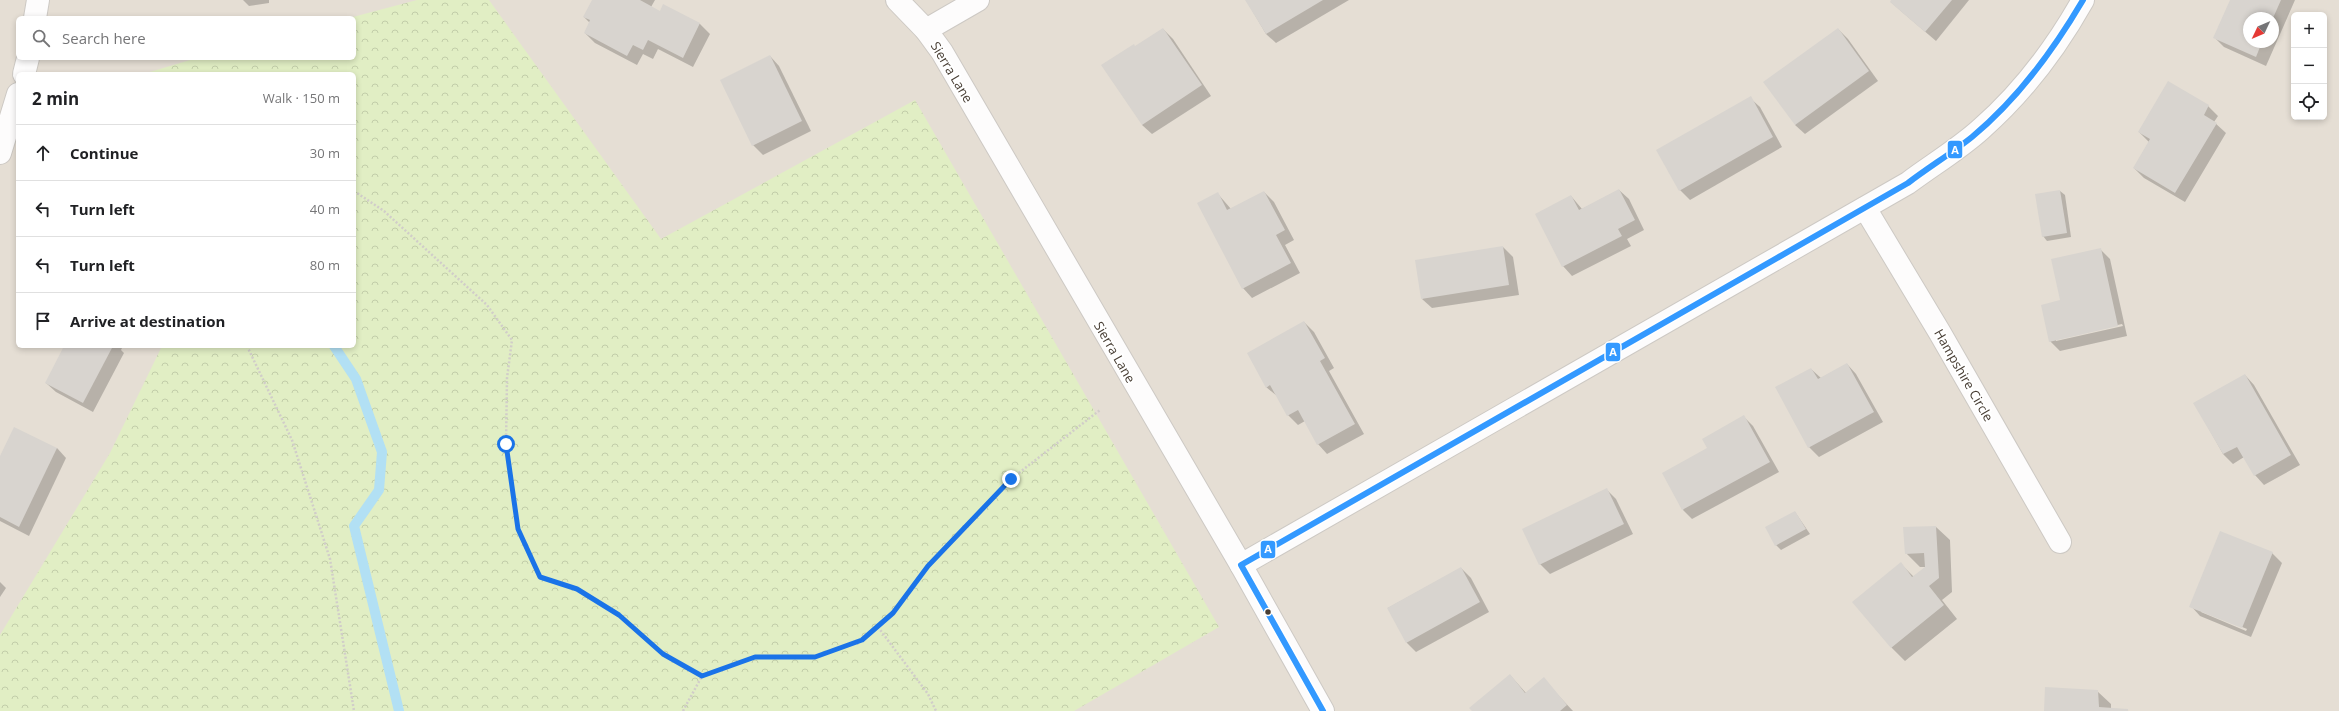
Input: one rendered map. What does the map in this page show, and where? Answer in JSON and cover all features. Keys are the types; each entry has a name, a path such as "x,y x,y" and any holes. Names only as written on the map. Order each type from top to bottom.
{"street":[{"path":"35,16 38,0"},
{"name":"Sierra Lane","path":"897,0 926,30 942,52 1241,565 1323,711"},
{"path":"926,30 978,0"},
{"path":"1241,565 1908,183 1981,129 2025,85 2066,30 2083,0"},
{"path":"24,72 28,60"},
{"path":"0,152 16,100"},
{"name":"Hampshire Circle","path":"1865,208 1940,333 2060,542"}],"path":[{"path":"356,192 384,211 487,305 512,340 507,378 506,444 518,529 540,577 577,589 619,615 663,654 702,676"},
{"path":"248,348 292,440 330,559 354,711"},
{"path":"683,711 702,676 755,657 815,657 862,640 893,613 928,566 1011,479 1100,410"},
{"path":"878,627 928,694 936,711"}],"shaded area":[{"path":"0,0 2339,0 2339,711 0,711"}],"green space":[{"path":"417,0 489,0 661,239 915,100 1219,627 1074,711 0,711 0,635 110,453 161,348 356,348 356,72 150,72 190,60 356,60 356,16"}],"building":[{"path":"592,0 640,0 660,11 663,4 700,23 683,58 648,40 643,50 633,45 627,56 584,33 590,20 583,17"},
{"path":"1245,0 1323,0 1266,34"},
{"path":"1891,0 1952,0 1925,32 1890,2"},
{"path":"2230,0 2281,0 2276,12 2243,12 2243,48 2260,48 2256,57 2213,38"},
{"path":"1163,28 1202,85 1142,125 1101,65"},
{"path":"1838,28 1869,71 1795,125 1763,82"},
{"path":"770,55 802,121 752,146 720,80"},
{"path":"2168,81 2209,105 2204,115 2217,123 2175,193 2133,168 2150,139 2138,132"},
{"path":"1751,96 1773,137 1679,191 1656,150"},
{"path":"1619,189 1635,220 1618,229 1622,236 1562,267 1535,214 1571,195 1579,210"},
{"path":"2060,190 2067,233 2042,237 2035,194"},
{"path":"1264,191 1285,230 1276,235 1291,263 1242,289 1197,203 1218,192 1227,210"},
{"path":"1503,246 1509,285 1421,299 1415,260"},
{"path":"2101,248 2118,326 2049,342 2041,305 2060,300 2051,259"},
{"path":"1304,321 1325,358 1320,361 1355,424 1317,445 1298,410 1287,416 1270,385 1266,388 1247,353"},
{"path":"63,348 112,348 83,403 45,383"},
{"path":"1847,363 1874,412 1808,448 1775,387 1811,368 1818,379"},
{"path":"2245,374 2291,455 2254,476 2237,447 2223,454 2193,403"},
{"path":"1744,415 1770,462 1682,510 1662,473 1707,448 1702,439"},
{"path":"14,427 57,448 19,527 0,517 0,456"},
{"path":"1607,488 1624,524 1539,565 1522,529"},
{"path":"1795,511 1806,529 1775,546 1765,527"},
{"path":"1936,526 1939,578 1929,586 1944,605 1891,648 1852,602 1901,562 1912,577 1925,567 1924,553 1905,554 1903,527"},
{"path":"2220,531 2273,552 2242,628 2189,607"},
{"path":"1461,567 1480,602 1406,643 1387,608"},
{"path":"1510,674 1525,693 1544,677 1567,705 1560,711 1472,711 1469,708"},
{"path":"2045,687 2098,690 2099,707 2128,709 2128,711 2044,711"}],"waterway":[{"path":"335,348 356,379 382,452 379,490 354,526 399,711"}],"transit line":[{"name":"A","path":"1323,711 1241,565 1908,183 1957,149 2005,107 2047,56 2083,0"}],"route":[{"path":"506,444 518,529 540,577 577,589 619,615 663,654 702,676 755,657 815,657 862,640 893,613 928,566 1011,479"}]}
